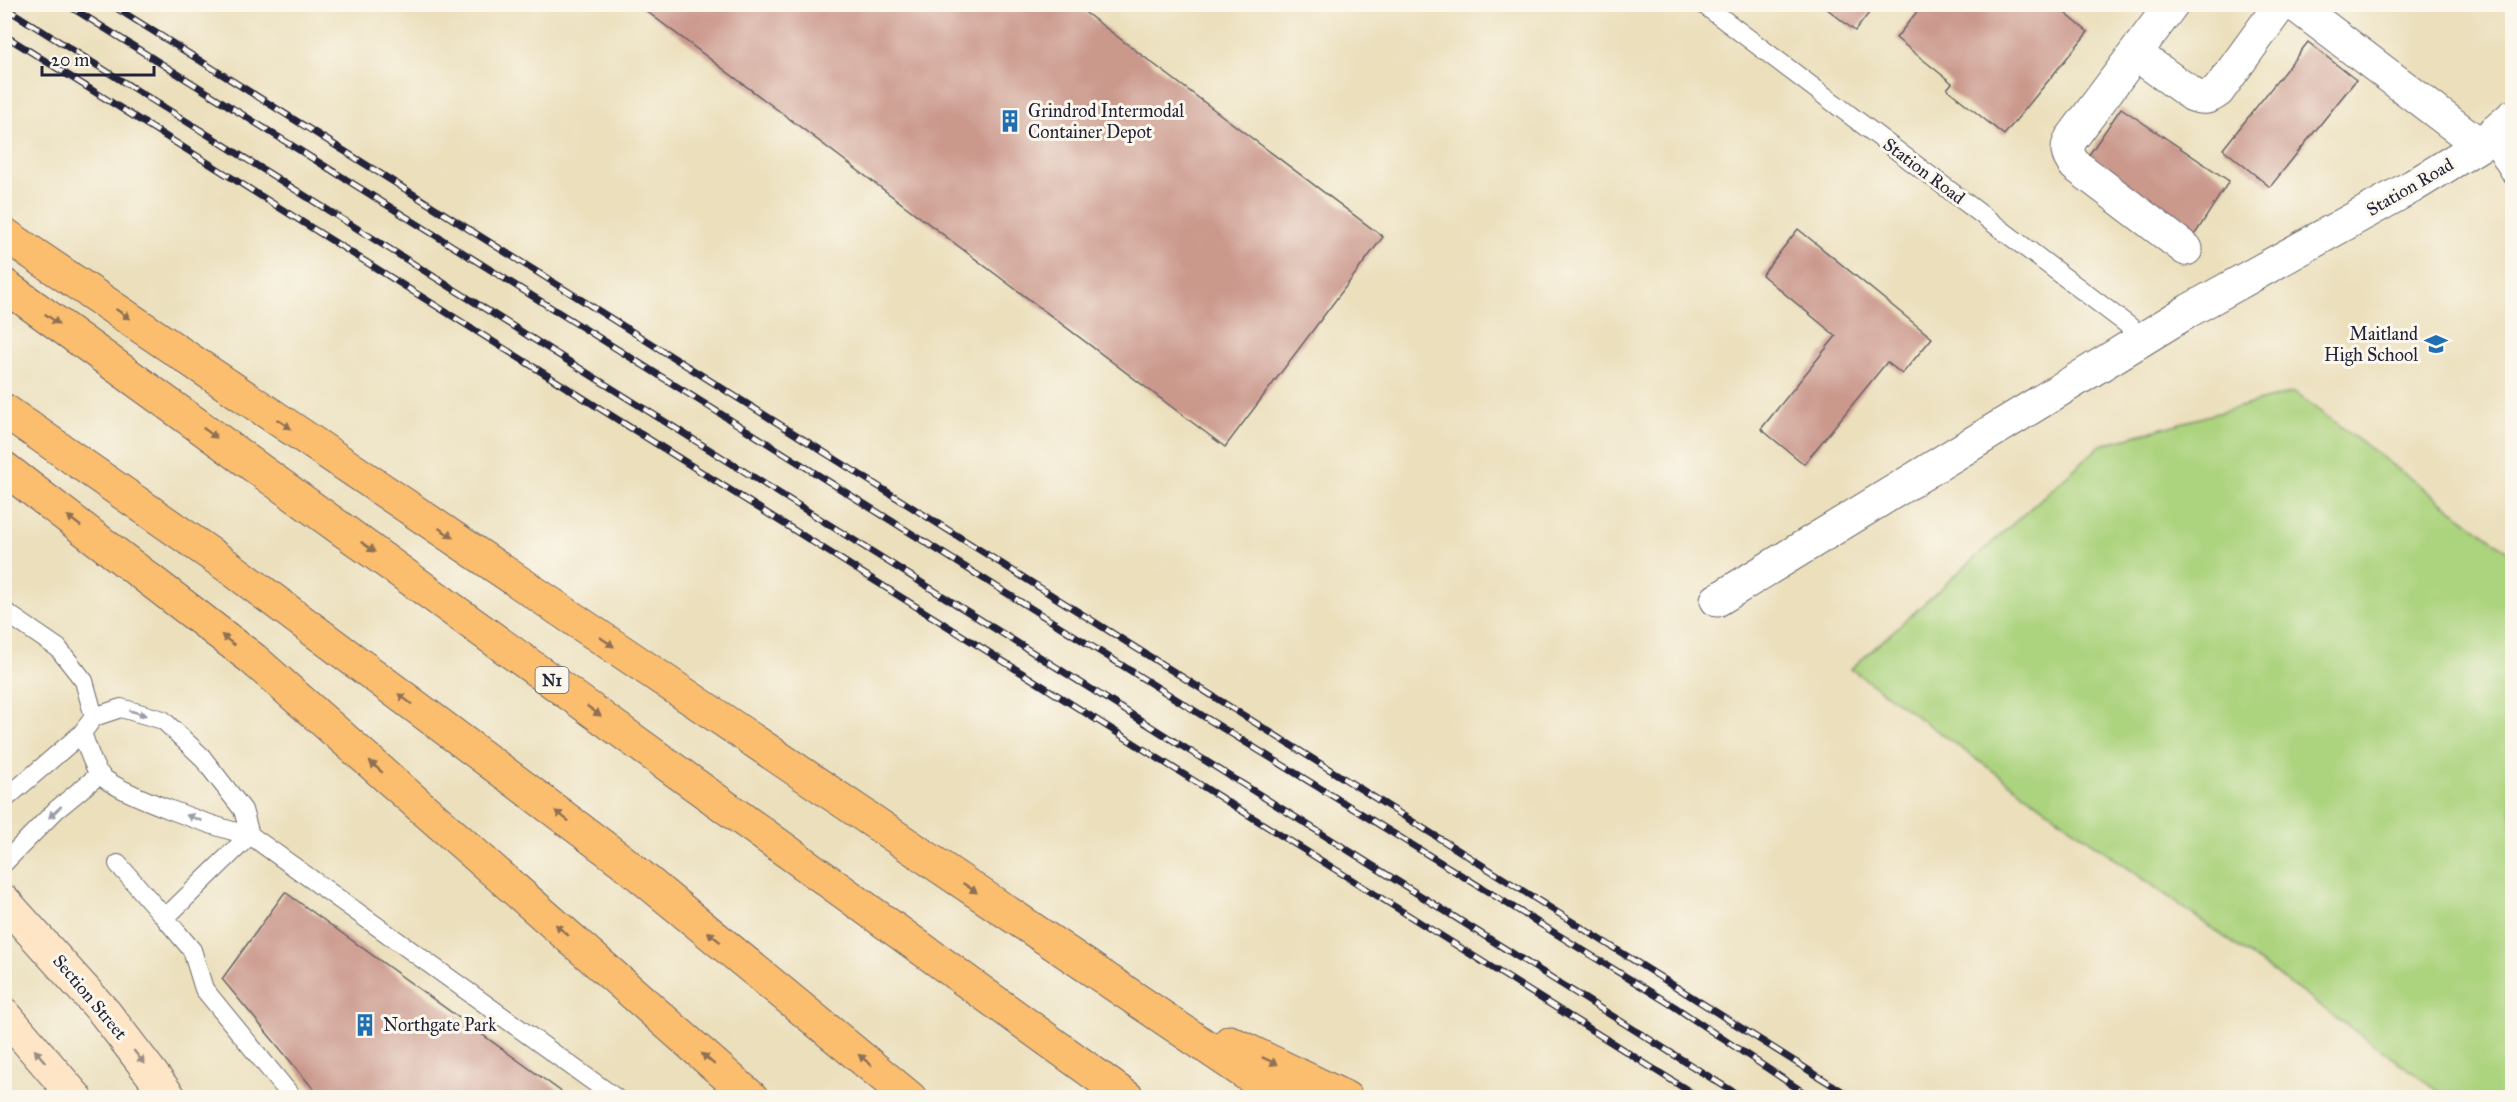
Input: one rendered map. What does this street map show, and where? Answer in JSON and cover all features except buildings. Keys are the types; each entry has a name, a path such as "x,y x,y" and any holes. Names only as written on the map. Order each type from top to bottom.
{"highway":[{"path":"4,234 1282,1098"},
{"name":"N1","path":"4,285 1128,1098"},
{"path":"4,410 229,567 621,860 910,1098"},
{"path":"4,468 254,659 752,1098"},
{"path":"1122,991 1346,1098"}],"street":[{"path":"2172,4 2071,139 2067,148 2069,157 2075,165 2186,249"},
{"path":"2136,54 2193,95 2202,98 2211,97 2218,91 2281,4"},
{"path":"2294,4 2494,134"},
{"name":"Station Road","path":"1717,600 2190,310 2414,186 2494,134"},
{"name":"Section Street","path":"4,901 105,1013 170,1098"},
{"path":"4,1014 76,1098"}],"lane":[{"name":"Station Road","path":"1703,4 2145,338"},
{"path":"2494,134 2512,176"},
{"path":"4,611 58,648 84,681 94,717"},
{"path":"4,800 82,733 94,717 121,708 163,720 201,756 243,810 250,835"},
{"path":"82,733 100,774 124,790 230,831 250,835 616,1098"},
{"path":"4,863 56,810 100,774"},
{"path":"165,918 250,835"},
{"path":"118,864 192,950 204,988 293,1098"}],"green space":[{"path":"2294,392 2512,554 2512,1097 2447,1097 1851,669 2101,445"}],"railway":[{"path":"66,4 1211,721 1675,1007 1812,1098"},
{"path":"110,4 1853,1098"},
{"path":"4,7 1743,1098"},
{"path":"4,35 1700,1098"}],"place":[{"name":"Grindrod Intermodal Container Depot","path":"1010,121"},
{"name":"Maitland High School","path":"2436,344"},
{"name":"Northgate Park","path":"365,1025"}]}
